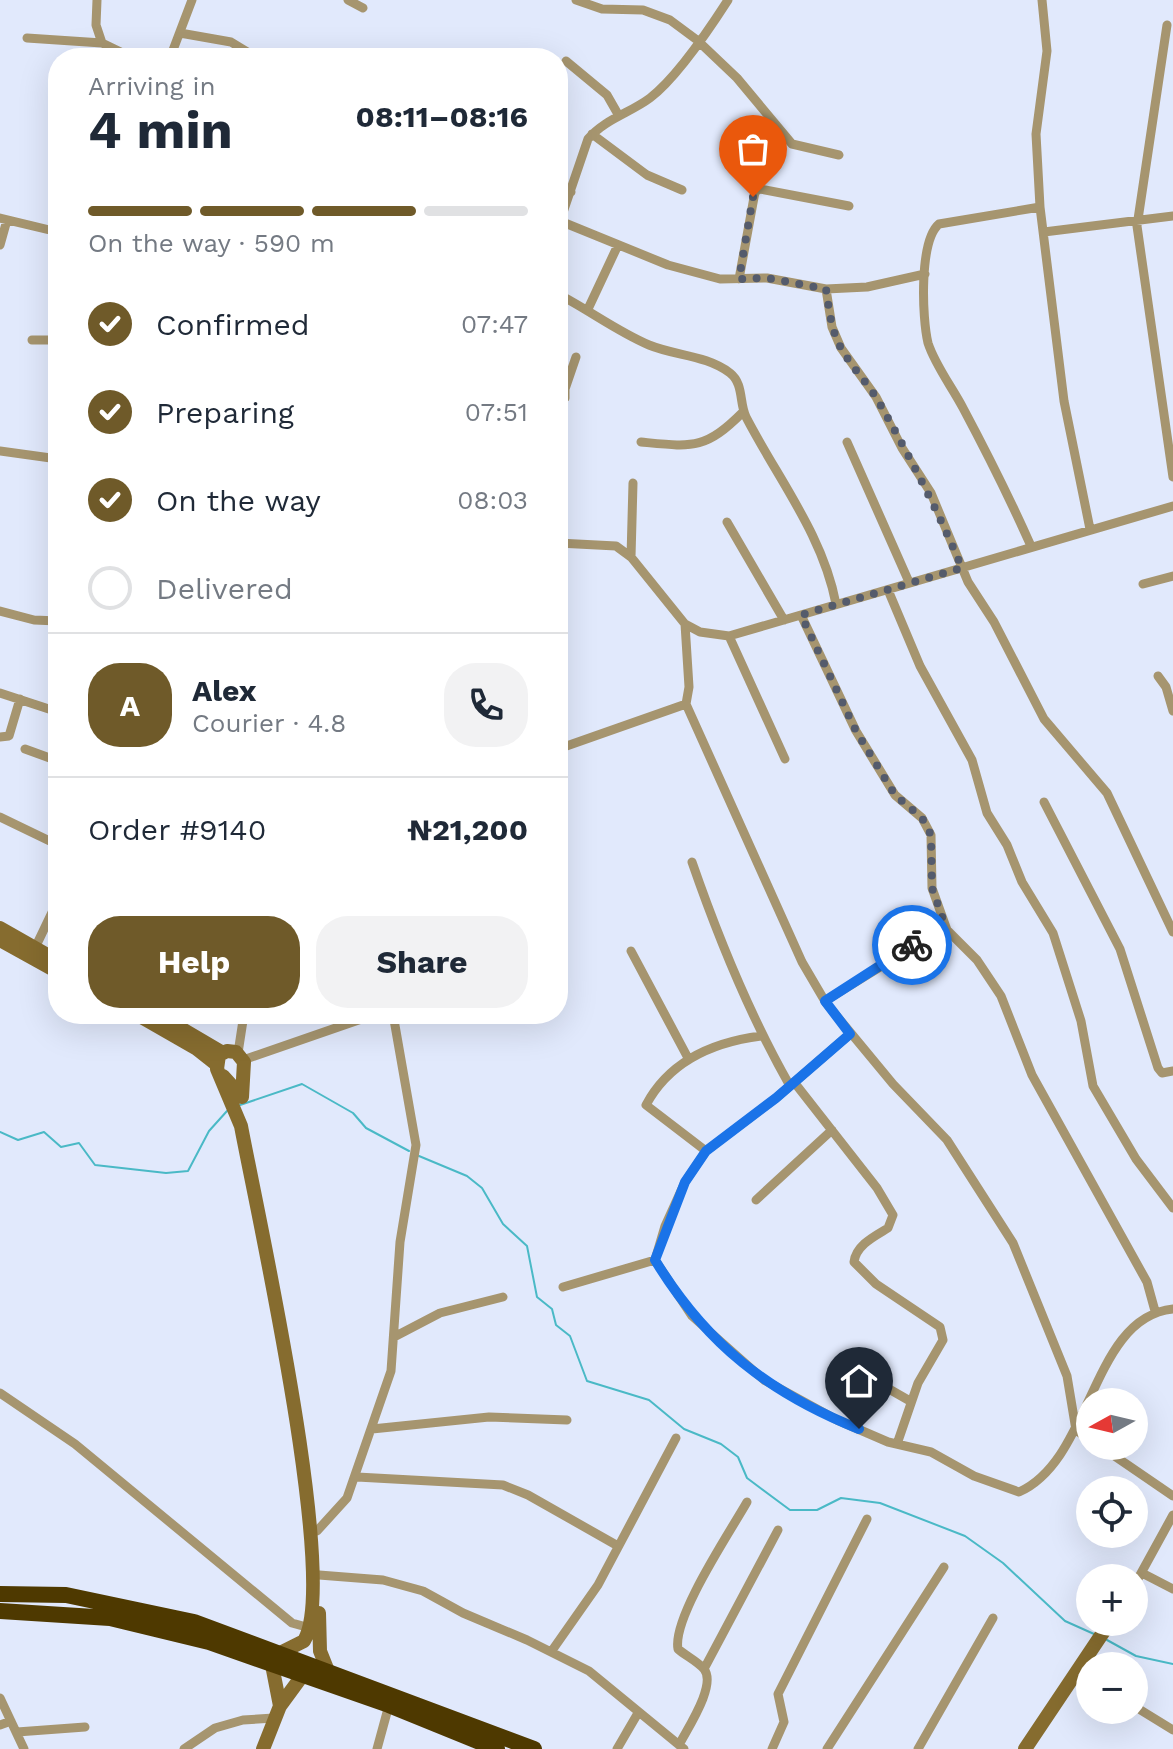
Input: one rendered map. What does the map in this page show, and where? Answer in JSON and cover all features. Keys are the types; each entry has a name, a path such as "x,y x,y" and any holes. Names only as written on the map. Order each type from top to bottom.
{"highway":[{"path":"0,1594 66,1595 194,1622 302,1676 389,1705 497,1749"},
{"path":"0,1611 110,1618 328,1671 534,1749"}],"street":[{"path":"97,0 96,25 102,43"},
{"path":"174,48 192,0"},
{"path":"348,0 363,8"},
{"path":"576,0 602,9 657,13 697,40 737,78 792,144 839,155"},
{"path":"568,200 592,134 652,96 680,68 728,0"},
{"path":"1042,0 1047,51 1036,134 1040,207 1064,401 1090,529"},
{"path":"1167,25 1137,223 1173,477"},
{"path":"180,33 231,42 240,48"},
{"path":"27,38 102,43 112,48"},
{"path":"568,63 607,95 619,116"},
{"path":"592,134 647,175 682,190"},
{"path":"739,279 755,192 760,189 849,206"},
{"path":"1031,546 1003,483 929,345 924,318 925,274 929,237 939,224 1040,207"},
{"path":"1044,232 1137,223 1173,216"},
{"path":"0,245 4,219 48,230"},
{"path":"568,227 695,273 739,279 767,278 826,289 867,287 925,274"},
{"path":"588,309 618,245"},
{"path":"826,289 832,327 841,348 876,397 902,448 931,493 962,568 1044,719 1107,793 1173,932"},
{"path":"568,299 649,345 703,359 732,374 739,383 743,412 810,526 832,579 836,604"},
{"path":"32,340 48,340"},
{"path":"568,380 576,357"},
{"path":"641,442 690,447 704,444 743,412"},
{"path":"847,442 909,582"},
{"path":"0,451 48,458"},
{"path":"631,557 633,483"},
{"path":"568,544 616,546 631,557 685,624 700,632 729,636 1173,506"},
{"path":"727,522 784,620"},
{"path":"1143,584 1173,576"},
{"path":"888,590 920,666 972,760 987,813 1007,845 1022,882 1053,933 1081,1021 1093,1086 1136,1159 1173,1208"},
{"path":"0,611 48,621"},
{"path":"801,615 856,731 895,795 922,818 931,835 932,888 944,922 1001,996 1020,1035 1032,1075 1147,1282 1155,1311"},
{"path":"655,1260 692,1316 741,1363 811,1408 897,1444 931,1452 974,1476 1019,1492 1052,1468 1076,1430 1067,1376 1006,1231 947,1140 850,1034 825,1001 802,962 686,704 689,687 685,624"},
{"path":"729,636 785,759"},
{"path":"1158,676 1166,687 1173,711"},
{"path":"0,693 48,709"},
{"path":"0,737 9,736 20,699"},
{"path":"568,745 686,704"},
{"path":"25,749 48,757"},
{"path":"1044,802 1120,949 1158,1068 1162,1073 1173,1071"},
{"path":"0,817 48,840"},
{"path":"692,862 718,938 761,1036 792,1084 877,1188 893,1215 888,1228 868,1240 855,1255 854,1262 876,1284 940,1327 943,1340 910,1401 897,1444"},
{"path":"35,948 48,921"},
{"path":"825,1001 903,953 944,922"},
{"path":"0,938 35,948 48,955"},
{"path":"0,938 48,966"},
{"path":"631,951 688,1058"},
{"path":"153,1024 197,1049 228,1061 345,1024"},
{"path":"171,1024 228,1061 240,1103 304,1477 312,1573 310,1628 304,1641 275,1660 277,1712"},
{"path":"241,1024 228,1061 240,1103 306,1440 317,1531 320,1651 328,1671"},
{"path":"317,1531 347,1498 357,1477 391,1371 400,1242 416,1145 395,1024"},
{"path":"655,1260 685,1182 706,1151 850,1034"},
{"path":"706,1151 646,1105 688,1058 728,1040 761,1036"},
{"path":"756,1200 832,1130"},
{"path":"563,1287 655,1260"},
{"path":"394,1337 440,1313 503,1297"},
{"path":"1098,1388 1124,1339 1138,1320 1155,1311 1173,1309"},
{"path":"882,1385 910,1401"},
{"path":"0,1393 75,1444 292,1623 310,1628"},
{"path":"372,1429 489,1417 567,1420"},
{"path":"551,1652 598,1585 676,1438"},
{"path":"1120,1460 1173,1496"},
{"path":"357,1477 503,1485 528,1495 618,1546"},
{"path":"704,1669 678,1649 679,1630 698,1586 747,1502"},
{"path":"1147,1564 1173,1515"},
{"path":"772,1749 784,1722 778,1694 867,1519"},
{"path":"319,1575 383,1580 423,1591 551,1652 610,1685 638,1713 682,1747 708,1690 704,1669 778,1530"},
{"path":"827,1749 944,1567"},
{"path":"1148,1576 1173,1589"},
{"path":"918,1749 993,1618"},
{"path":"1025,1749 1100,1636"},
{"path":"263,1749 277,1712 302,1676"},
{"path":"0,1698 24,1749"},
{"path":"377,1749 389,1705"},
{"path":"184,1749 215,1728 277,1712"},
{"path":"617,1749 638,1713"},
{"path":"1148,1715 1173,1730"},
{"path":"0,1725 11,1721"},
{"path":"17,1732 85,1727"}],"waterway":[{"path":"240,1105 302,1084 353,1113 366,1128 409,1151"},
{"path":"0,1132 18,1140 44,1132 61,1147 79,1143 95,1165 166,1173 188,1171 209,1131 227,1111"},
{"path":"419,1156 467,1176 482,1188 503,1224 527,1246 537,1297 552,1309 556,1325 570,1336 587,1381 649,1400 684,1429 721,1444 738,1457 747,1478 790,1510 817,1510 841,1498 880,1503 965,1536 1003,1563 1065,1621 1076,1626"},
{"path":"1107,1640 1136,1656 1173,1664"}],"way so far":[{"path":"753,197 751,227 739,279 767,278 826,289 832,327 841,348 876,397 902,448 931,493 962,568 801,615 856,731 895,795 922,818 931,835 932,888 944,922 912,945"}],"route":[{"path":"859,1429 811,1408 741,1363 692,1316 655,1260 665,1226 685,1182 706,1151 776,1098 850,1034 825,1001 912,945"}]}
